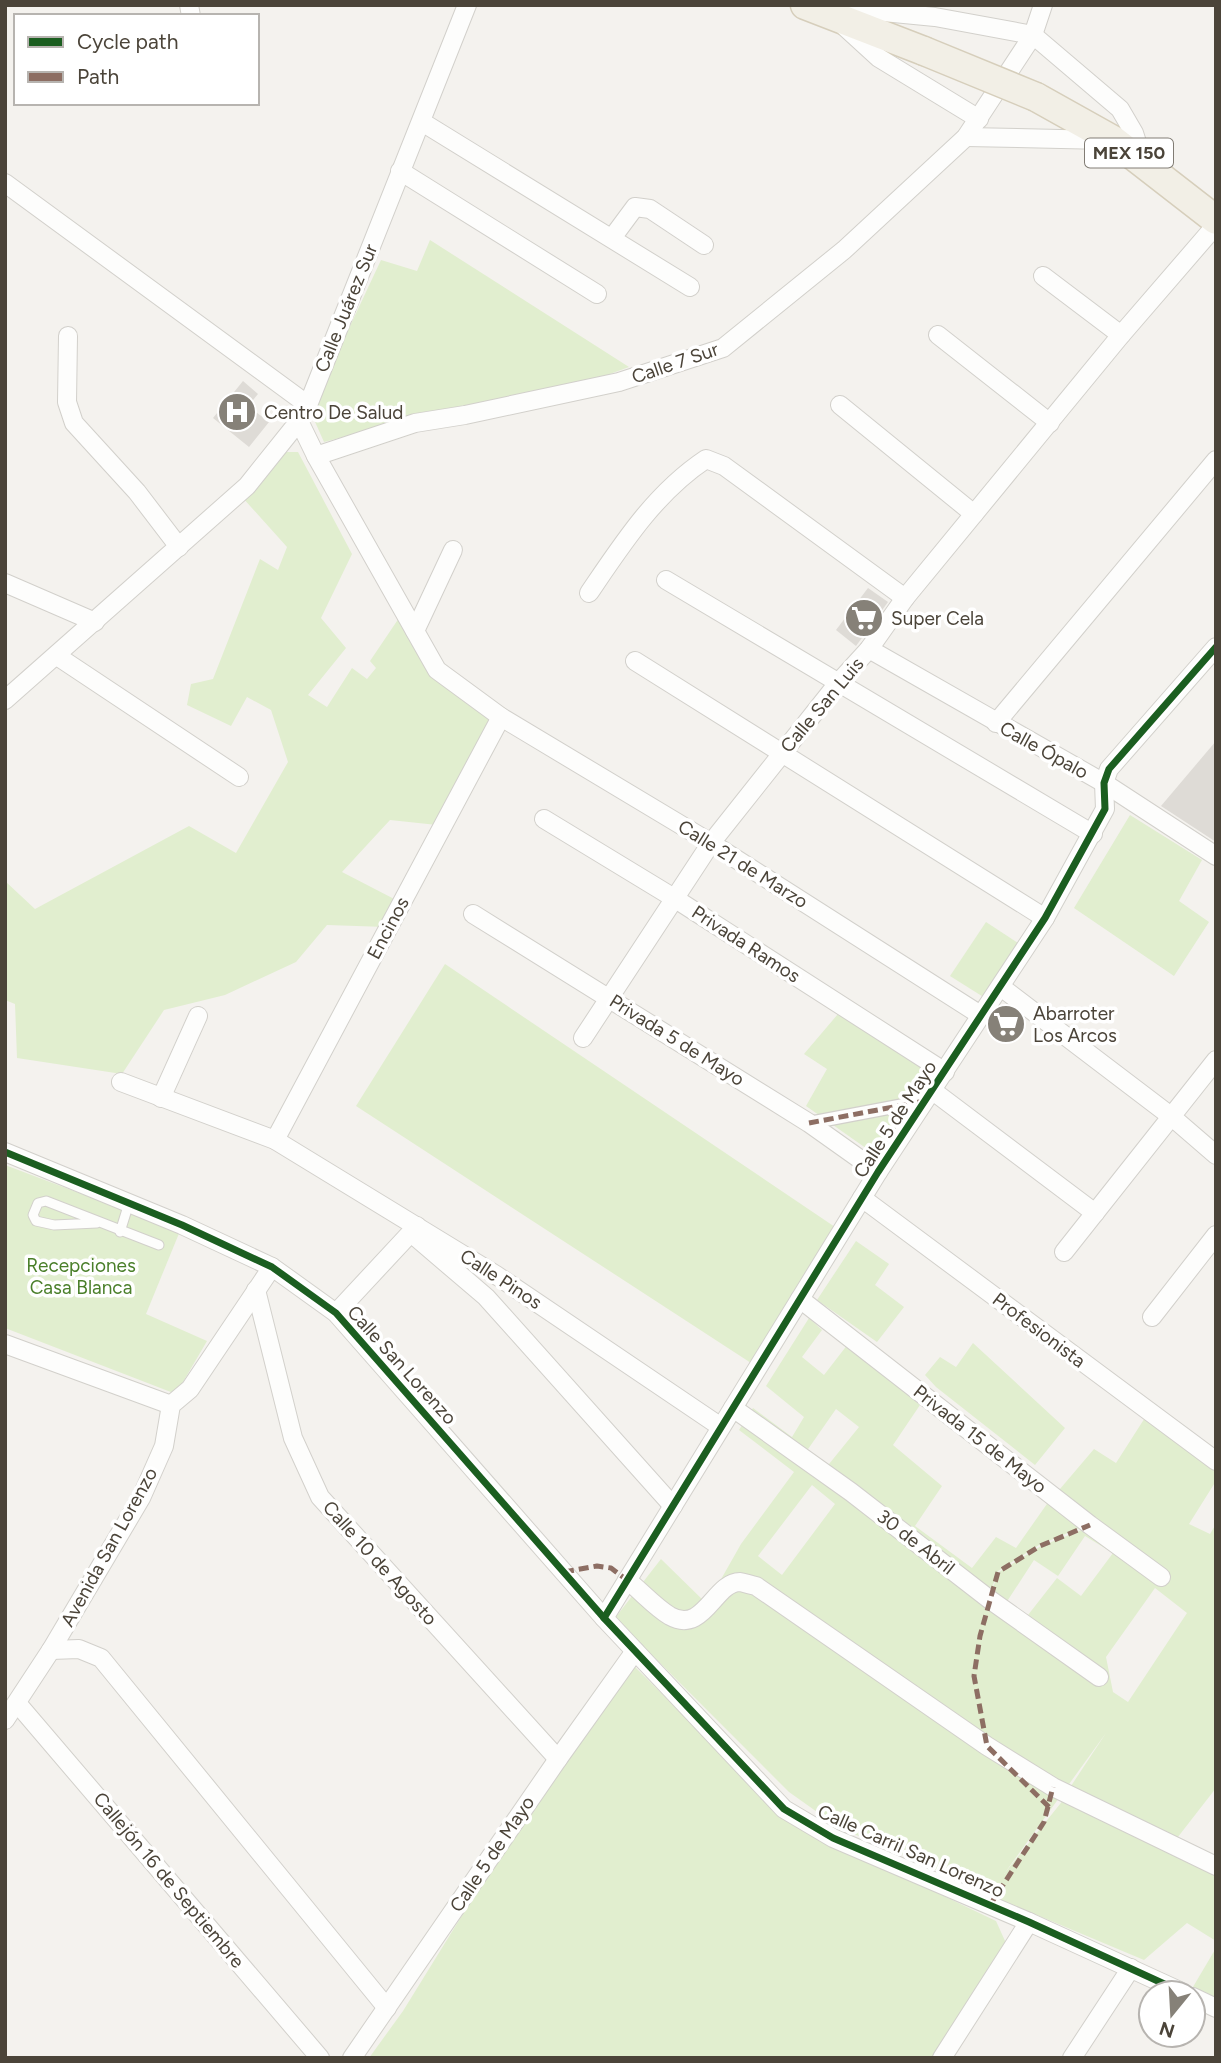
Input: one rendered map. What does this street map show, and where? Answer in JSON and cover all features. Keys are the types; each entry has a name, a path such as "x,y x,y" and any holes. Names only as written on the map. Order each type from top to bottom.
{"main road":[{"name":"MEX 150","path":"805,5 1036,97 1113,140 1216,220"}],"street":[{"name":"Calle Juárez Sur","path":"5,700 247,486 303,413 467,5"},
{"name":"Calle 7 Sur","path":"316,456 415,423 620,382 723,348 844,250 966,138 1033,35 1044,5"},
{"path":"823,12 935,17 1033,35 1120,109 1134,133 1144,164"},
{"path":"823,12 879,58 979,119"},
{"path":"422,122 690,287"},
{"path":"966,138 1113,140"},
{"path":"400,171 597,294"},
{"path":"5,183 303,413"},
{"path":"612,239 635,207 650,209 704,245"},
{"name":"Calle San Luis","path":"583,1038 710,843 838,683 869,649 905,598 1121,335 1216,225"},
{"path":"1044,276 1121,335"},
{"path":"938,335 1050,424"},
{"path":"68,336 67,402 74,424 136,492 179,547"},
{"path":"840,405 974,514"},
{"name":"Calle 21 de Marzo","path":"303,413 316,456 438,670 501,717 710,843 982,1016"},
{"path":"589,593 646,511 692,468 706,459 724,466 905,598"},
{"path":"996,723 1216,460"},
{"path":"415,631 453,550"},
{"path":"666,579 1093,834"},
{"path":"5,583 95,622"},
{"name":"Calle 5 de Mayo","path":"604,1618 878,1172 1045,918 1105,809 1104,783 1109,769 1216,647"},
{"name":"Calle Ópalo","path":"869,649 1104,783 1216,856"},
{"path":"57,656 239,777"},
{"path":"635,661 1045,918"},
{"name":"Encinos","path":"275,1140 501,717"},
{"name":"Privada Ramos","path":"544,819 674,898 945,1072"},
{"name":"Privada 5 de Mayo","path":"473,914 809,1123 878,1172"},
{"path":"1001,987 1172,1117 1216,1155"},
{"path":"161,1097 198,1016"},
{"path":"1064,1252 1216,1060"},
{"name":"Calle Pinos","path":"121,1082 275,1140 414,1229 496,1275 721,1427"},
{"path":"809,1123 929,1096 1095,1213"},
{"name":"Calle San Lorenzo","path":"5,1152 129,1203 272,1267 336,1313 635,1651"},
{"name":"Profesionista","path":"862,1198 1216,1461"},
{"path":"336,1313 414,1229 486,1297 673,1506"},
{"path":"1152,1317 1216,1235"},
{"path":"5,1344 171,1405 190,1389 272,1267"},
{"name":"Calle 10 de Agosto","path":"256,1290 293,1438 320,1497 558,1759"},
{"name":"Privada 15 de Mayo","path":"800,1299 1090,1525 1161,1577"},
{"name":"Avenida San Lorenzo","path":"9,1711 51,1650 141,1498 164,1446 171,1405"},
{"name":"30 de Abril","path":"733,1408 851,1492 989,1599 1099,1677"},
{"path":"627,1580 670,1616 681,1619 691,1619 710,1607 724,1588 738,1582 756,1586 988,1746 1053,1787 1216,1866"},
{"path":"51,1650 79,1649 101,1658 387,2008"},
{"name":"Calle 5 de Mayo","path":"352,2058 635,1651"},
{"name":"Calle Carril San Lorenzo","path":"635,1651 784,1809 833,1838 1154,1979"},
{"name":"Callejón 16 de Septiembre","path":"9,1711 320,2058"},
{"path":"942,2058 1029,1922"},
{"path":"1072,2058 1131,1968"}],"lane":[{"path":"97,1223 54,1225 36,1221 33,1214 41,1200 159,1245"},
{"path":"120,1232 129,1203"}],"green space":[{"path":"430,240 629,367 588,382 461,406 324,442 312,415 313,405 381,260 417,271"},
{"path":"284,452 298,452 352,554 321,618 346,648 308,695 327,707 352,668 367,679 376,668 370,661 399,618 433,678 495,721 437,825 390,820 342,872 400,902 386,927 327,925 296,962 225,995 164,1010 122,1074 17,1058 15,1004 5,1000 5,881 35,909 189,826 236,853 288,762 271,710 247,697 231,726 187,705 191,684 213,679 260,559 278,570 287,547 242,497"},
{"path":"1130,815 1202,860 1179,901 1209,922 1174,976 1074,908"},
{"path":"986,922 1018,943 985,998 950,976"},
{"path":"445,964 835,1227 751,1363 356,1106"},
{"path":"838,1014 935,1073 880,1158 806,1106 827,1069 804,1054"},
{"name":"Recepciones Casa Blanca","path":"5,1165 180,1231 146,1314 207,1341 176,1394 5,1328"},
{"path":"856,1241 889,1264 875,1285 904,1307 877,1342 817,1300"},
{"path":"809,1318 822,1330 802,1357 824,1375 848,1344 920,1405 893,1445 942,1486 915,1526 972,1568 996,1537 1016,1548 1049,1501 1084,1526 1039,1545 998,1571 986,1605 999,1572 1041,1546 1092,1526 1054,1496 1094,1449 1116,1463 1148,1413 1216,1462 1216,1481 1189,1524 1210,1534 1216,1524 1216,1788 1174,1842 1067,1792 1106,1733 1004,1874 1064,1799 1169,1846 1216,1875 1216,1941 1187,1923 1144,1960 841,1829 789,1792 615,1618 661,1559 707,1604 741,1544 794,1472 739,1430 753,1408 792,1437 804,1417 766,1386","holes":["836,1409 859,1427 825,1469 806,1452","812,1485 835,1504 782,1575 758,1556","1085,1536 1113,1553 1081,1596 1057,1578 1028,1615 1006,1603 1034,1560 1058,1576","1155,1588 1187,1613 1128,1702 1113,1692 1106,1657"]},
{"path":"973,1343 1065,1428 1035,1465 936,1387 925,1375 940,1357 956,1367"},
{"path":"635,1667 732,1763 831,1842 996,1921 1010,1952 937,2058 369,2058 403,2011 558,1760"},
{"path":"1216,1948 1216,2008 1207,2002 1207,1979 1198,1979"}],"building":[{"name":"Centro De Salud","path":"243,381 258,394 248,406 269,422 249,447 213,418"},
{"name":"Super Cela","path":"868,588 888,602 856,646 836,630"},
{"path":"1216,741 1216,842 1161,806"}],"marked path":[{"path":"809,1123 925,1101"},
{"path":"1049,1807 987,1746 974,1676 980,1636 998,1572 1040,1546 1090,1525"},
{"path":"564,1572 597,1566 611,1568 627,1580"},
{"path":"990,1905 1044,1822 1053,1787"}],"cycle path":[{"path":"604,1618 878,1172 1045,918 1105,809 1104,783 1109,769 1216,647"},
{"path":"5,1152 182,1225 272,1267 336,1313 604,1618 784,1809 833,1838 1153,1979"}],"place":[{"name":"Centro De Salud","path":"237,412"},
{"name":"Super Cela","path":"864,618"},
{"name":"Abarroter Los Arcos","path":"1006,1024"}]}
